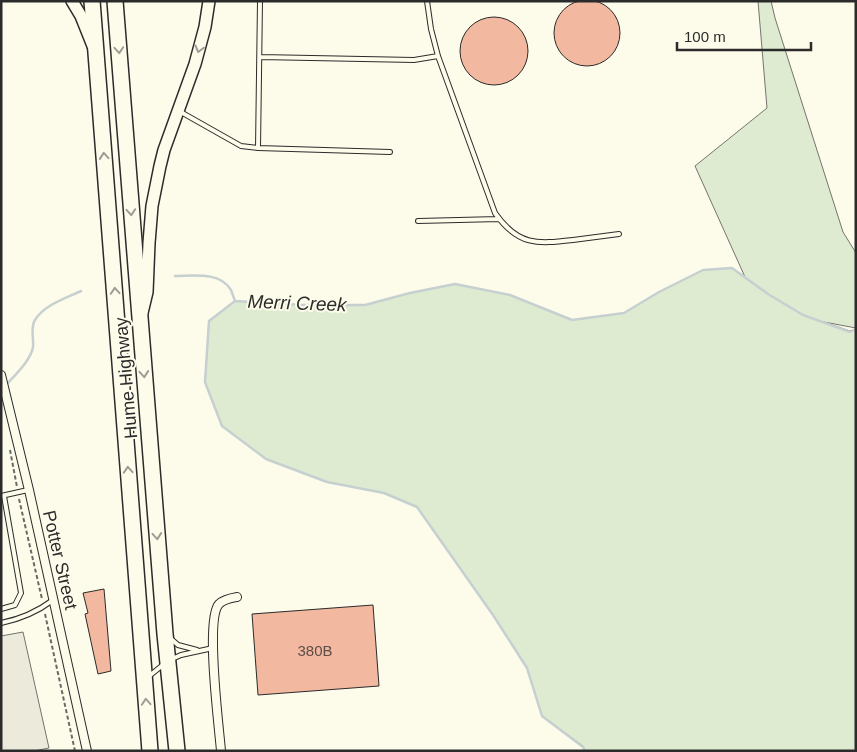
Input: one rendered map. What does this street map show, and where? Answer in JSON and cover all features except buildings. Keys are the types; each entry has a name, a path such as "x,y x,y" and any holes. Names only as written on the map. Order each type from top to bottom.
{"highway":[{"name":"Hume Highway","path":"92,1 150,751"},
{"name":"Hume Highway","path":"116,1 167,661 176,751"}],"main road":[{"path":"72,1 96,55"},
{"path":"140,323 148,292 149,243 154,199 164,150 195,64 210,1"}],"street":[{"name":"Potter Street","path":"2,379 29,490 87,751"},
{"path":"221,751 213,648 215,613 219,604 227,599 237,597"}],"lane":[{"path":"258,148 260,1"},
{"path":"427,1 431,30 438,56 487,192 499,219 516,235 535,242 552,242 619,234"},
{"path":"260,57 414,60 438,56"},
{"path":"178,110 241,146 390,152"},
{"path":"418,221 499,219"},
{"path":"1,609 15,605 21,593 2,496 29,490"},
{"path":"1,623 21,618 44,607 53,600"},
{"path":"165,634 178,645 200,651"},
{"path":"144,681 167,661 181,655 213,648"}],"path":[{"path":"9,445 75,751"}],"green space":[{"path":"758,1 771,1 843,232 856,253 856,328 824,322 850,331 856,329 856,751 585,751 583,746 542,716 527,668 493,615 417,507 384,493 327,482 266,459 222,426 205,382 209,321 235,301 303,305 365,305 455,284 510,295 573,320 624,313 659,292 703,270 732,268 745,277 695,166 767,108"}],"shaded area":[{"path":"23,632 49,748 34,751 1,751 1,636"}],"waterway":[{"name":"Merri Creek","path":"585,751 583,747 542,716 527,668 493,615 417,507 384,493 327,482 266,459 222,426 205,382 209,321 235,301 303,305 365,305 455,284 510,295 572,320 624,313 659,292 703,270 732,268 768,294 803,315 850,332 856,329"},
{"path":"175,276 197,275 213,277 226,284 231,290 235,301"},
{"path":"6,385 32,352 32,333 35,320 44,310 56,302 81,291"}]}
